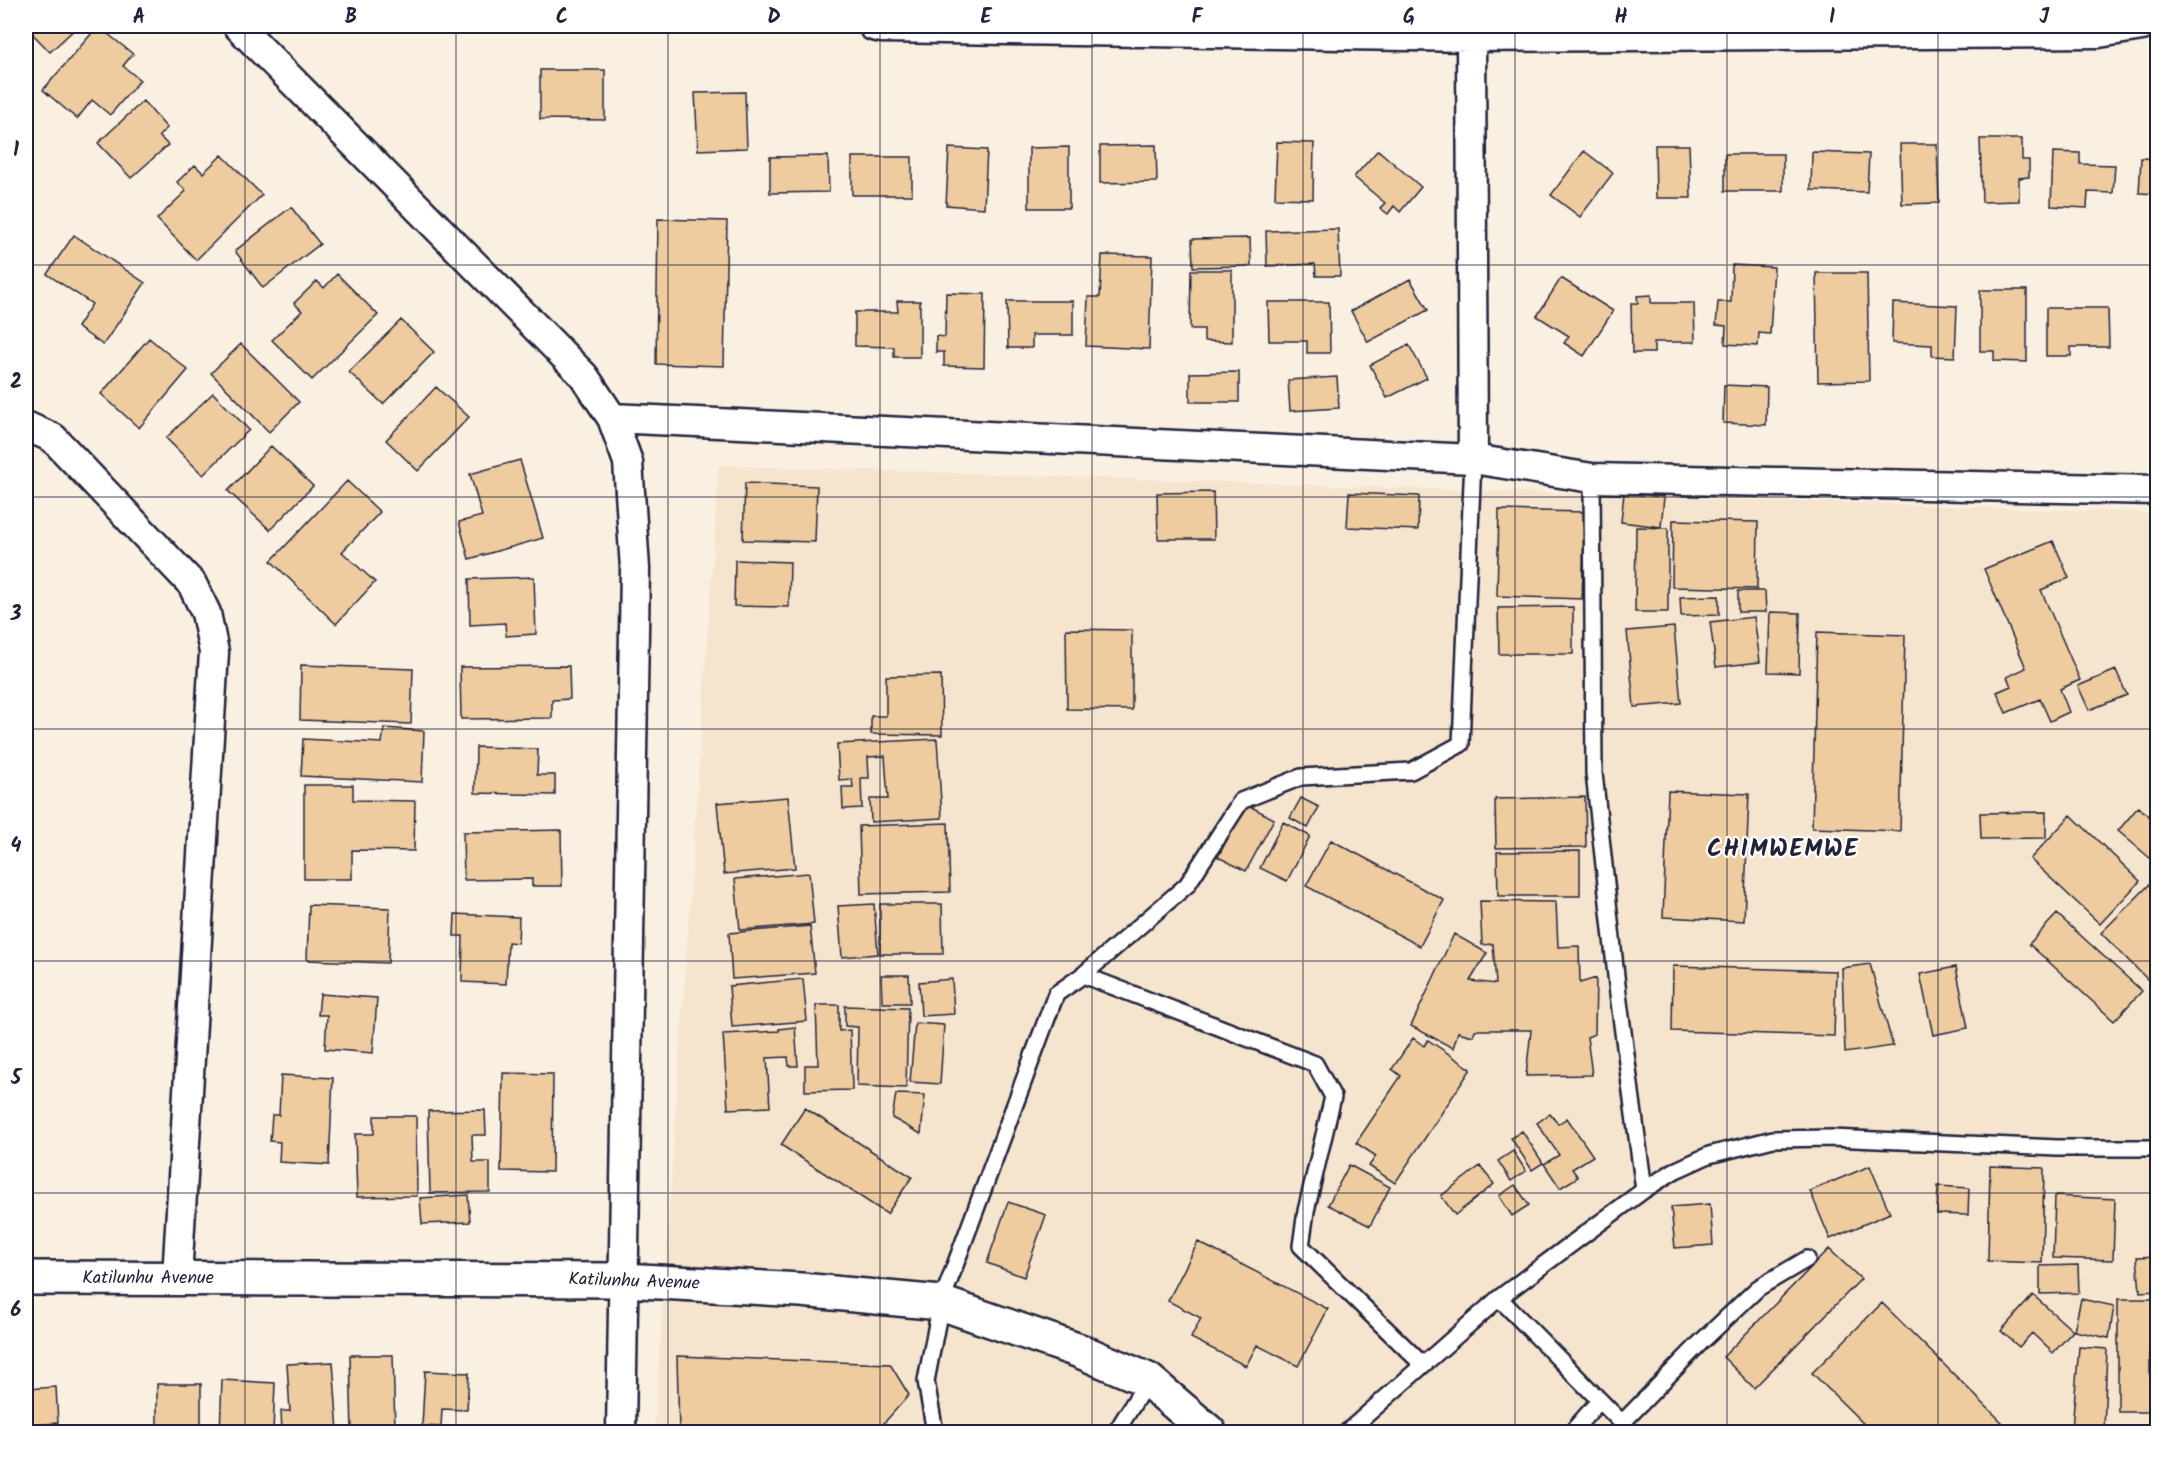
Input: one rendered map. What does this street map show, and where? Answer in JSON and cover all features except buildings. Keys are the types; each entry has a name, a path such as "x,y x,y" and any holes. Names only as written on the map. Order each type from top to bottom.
{"main road":[{"name":"Katilunhu Avenue","path":"26,1278 623,1280 801,1290 941,1303 1080,1351 1148,1380 1209,1432"}],"street":[{"path":"237,26 584,376 612,418 628,462 635,569 621,1432"},
{"path":"873,26 881,28 1471,37 2099,33 2142,26"},
{"path":"1471,37 1473,459"},
{"path":"612,418 1473,459 1592,478 2157,490"},
{"path":"26,426 53,438 192,584 206,613 214,652 177,1278"}],"lane":[{"path":"935,1432 926,1381 941,1303 1056,994 1083,975 1187,885 1241,801 1301,777 1411,771 1461,744 1473,459"},
{"path":"1592,478 1594,773 1618,994 1644,1190"},
{"path":"1083,975 1315,1064 1333,1097 1306,1211 1301,1246 1422,1364"},
{"path":"1347,1432 1499,1298 1644,1190 1674,1171 1709,1155 1773,1139 1831,1138 2057,1148 2157,1148"},
{"path":"1499,1298 1626,1428 1699,1344 1758,1288 1807,1259"},
{"path":"1116,1432 1148,1380"},
{"path":"1572,1432 1599,1401"}],"shaded area":[{"path":"719,465 2157,513 2157,1432 654,1432"}],"district":[{"name":"CHIMWEMWE","path":"1783,849"}]}
